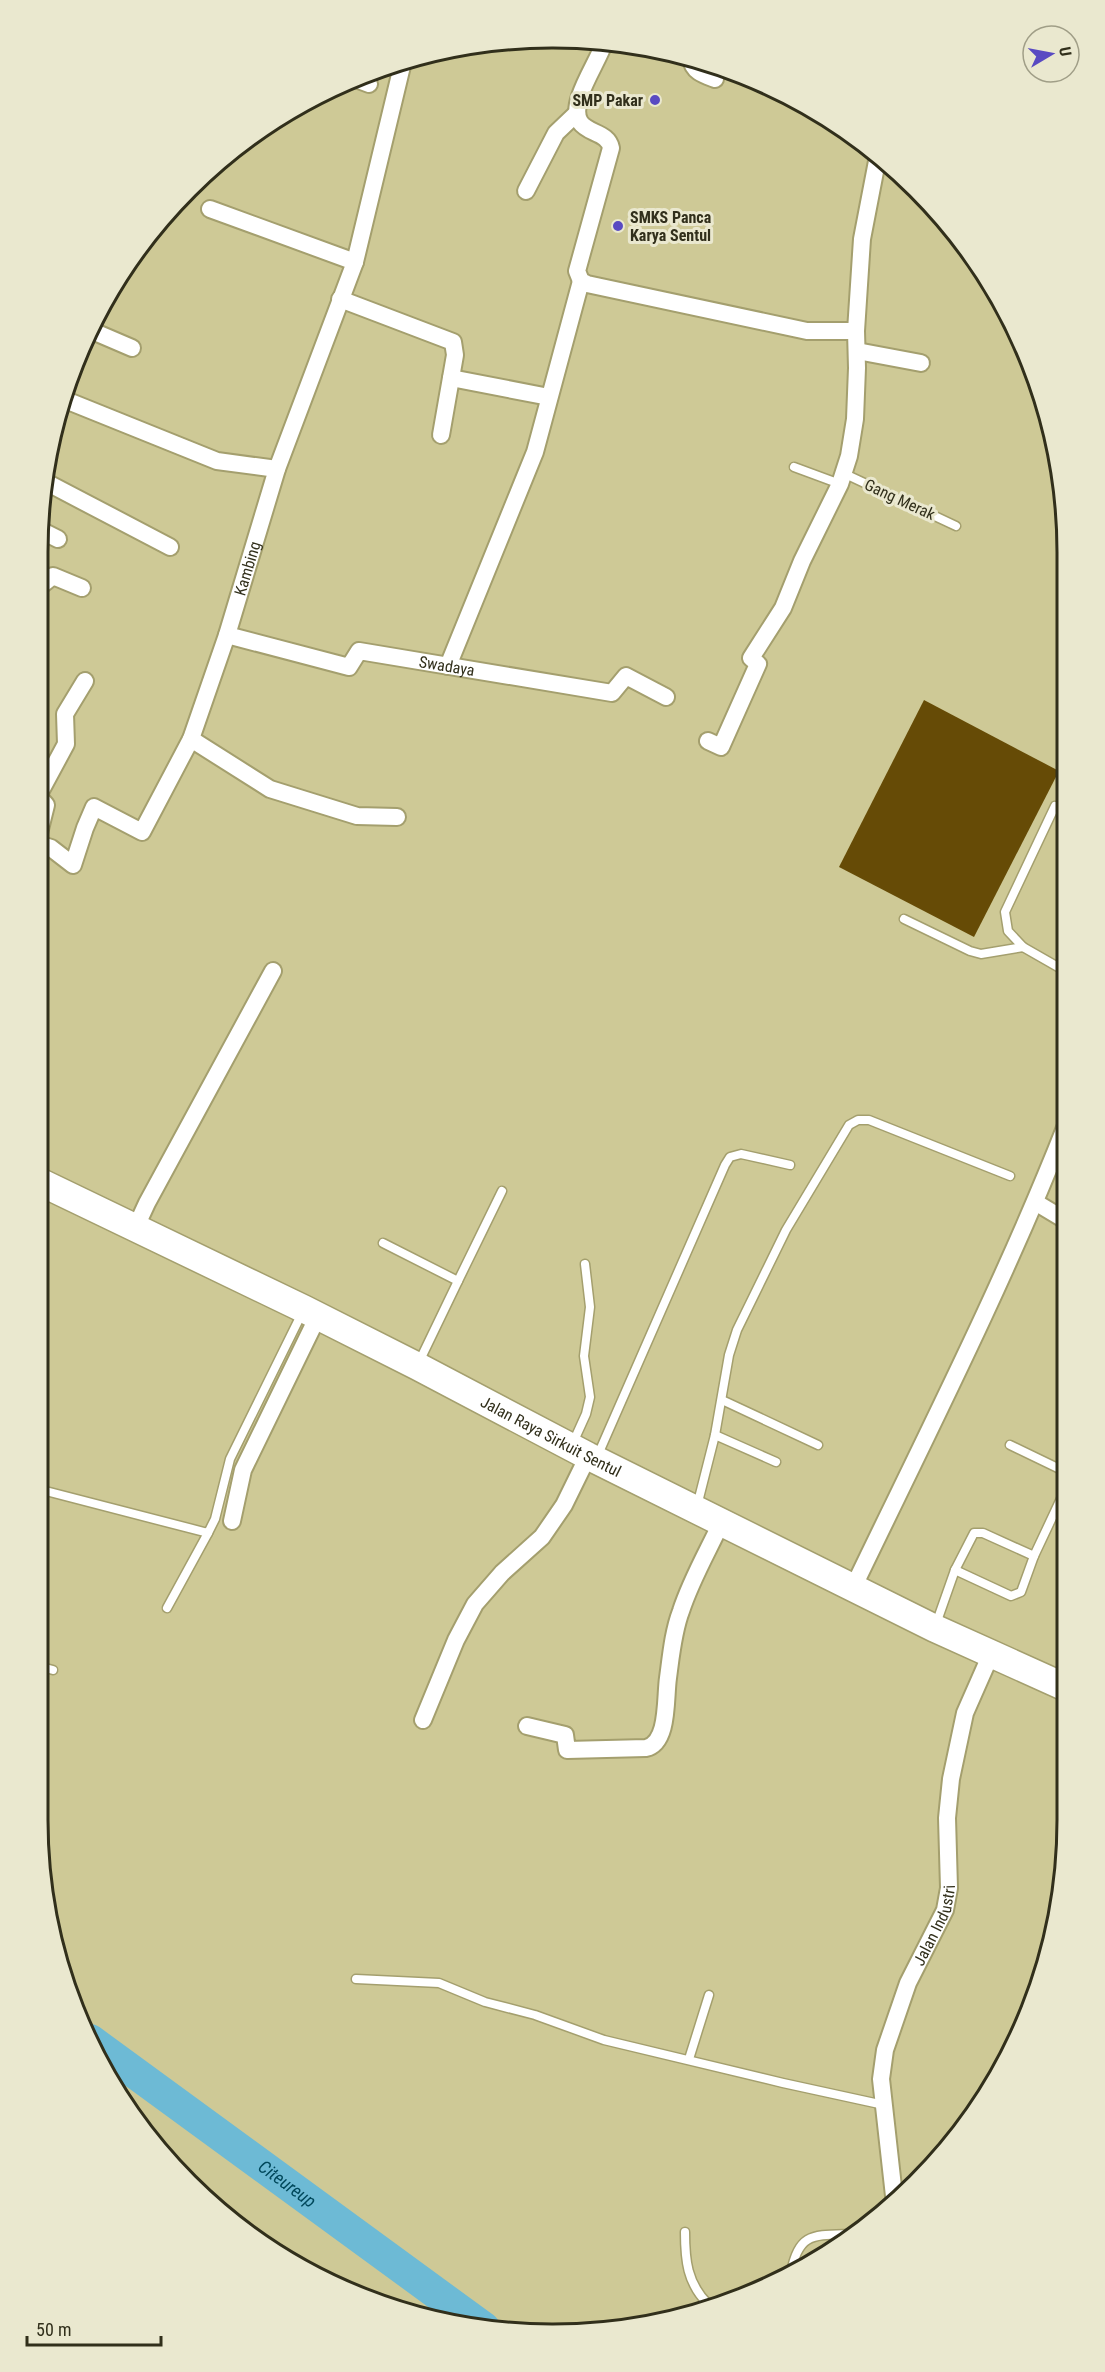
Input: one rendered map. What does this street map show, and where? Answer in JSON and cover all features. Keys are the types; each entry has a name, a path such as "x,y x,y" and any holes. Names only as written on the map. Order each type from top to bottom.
{"main road":[{"name":"Jalan Raya Sirkuit Sentul","path":"48,1186 417,1366 585,1455 721,1523 934,1628 1057,1684"}],"street":[{"path":"448,666 535,452 581,281 577,271 611,148 606,138 588,130 581,124 577,113 579,95 602,51"},
{"path":"695,69 703,75 715,79"},
{"name":"Kambing","path":"48,847 73,865 94,807 142,831 191,739 227,635 277,469 355,262 401,72"},
{"path":"526,191 556,133 577,113"},
{"path":"708,741 721,747 758,664 751,658 783,608 802,561 842,479 855,419 856,302 862,238 876,166"},
{"path":"210,209 355,262"},
{"path":"581,281 807,331 856,331"},
{"path":"340,299 450,340 455,345 441,435"},
{"path":"98,333 132,348"},
{"path":"857,351 921,363"},
{"path":"451,378 549,397"},
{"path":"71,402 217,462 277,469"},
{"path":"52,485 170,547"},
{"path":"49,534 58,539"},
{"path":"48,579 52,576 82,588"},
{"name":"Swadaya","path":"227,635 349,667 359,651 612,693 626,676 666,697"},
{"path":"48,777 66,744 65,714 85,681"},
{"path":"191,739 270,789 357,816 397,817"},
{"path":"135,1229 273,971"},
{"path":"853,1588 1035,1202 1057,1148"},
{"path":"1035,1202 1057,1215"},
{"path":"232,1521 243,1470 311,1313"},
{"path":"423,1720 456,1640 475,1604 502,1573 542,1538 564,1504 585,1455"},
{"path":"527,1726 565,1736 567,1750 646,1748 657,1743 663,1731 668,1675 678,1619 721,1523"},
{"name":"Jalan Industri","path":"893,2191 881,2079 886,2041 908,1983 945,1910 949,1888 947,1818 951,1779 965,1713 991,1654"}],"lane":[{"name":"Gang Merak","path":"794,467 842,479 956,526"},
{"path":"1055,806 1005,912 1008,931 1023,947 1057,966"},
{"path":"904,919 976,953 1023,947"},
{"path":"696,1510 715,1435 729,1355 741,1321 786,1230 854,1121 863,1119 875,1122 1010,1176"},
{"path":"585,1455 730,1157 741,1154 790,1165"},
{"path":"417,1366 502,1191"},
{"path":"383,1243 458,1281"},
{"path":"585,1264 590,1307 584,1356 590,1397 586,1414 585,1455"},
{"path":"167,1608 215,1519 230,1459 311,1313"},
{"path":"722,1400 818,1445"},
{"path":"715,1435 776,1462"},
{"path":"1010,1445 1057,1468"},
{"path":"48,1492 208,1533"},
{"path":"955,1570 1014,1596 1022,1592 1034,1556 1057,1507"},
{"path":"934,1628 955,1570 972,1535 977,1532 1034,1556"},
{"path":"48,1669 53,1670"},
{"path":"356,1979 439,1983 485,2002 535,2015 604,2040 689,2059 783,2084 884,2105"},
{"path":"689,2059 709,1995"},
{"path":"685,2232 685,2259 695,2289 705,2300"},
{"path":"793,2263 803,2242 820,2235 840,2234"}],"building":[{"path":"924,700 1057,770 1057,775 974,937 839,867"}],"waterway":[{"name":"Citeureup","path":"104,2050 468,2317"}],"place":[{"name":"SMP Pakar","path":"655,100"},
{"name":"SMKS Panca Karya Sentul","path":"618,226"}]}
